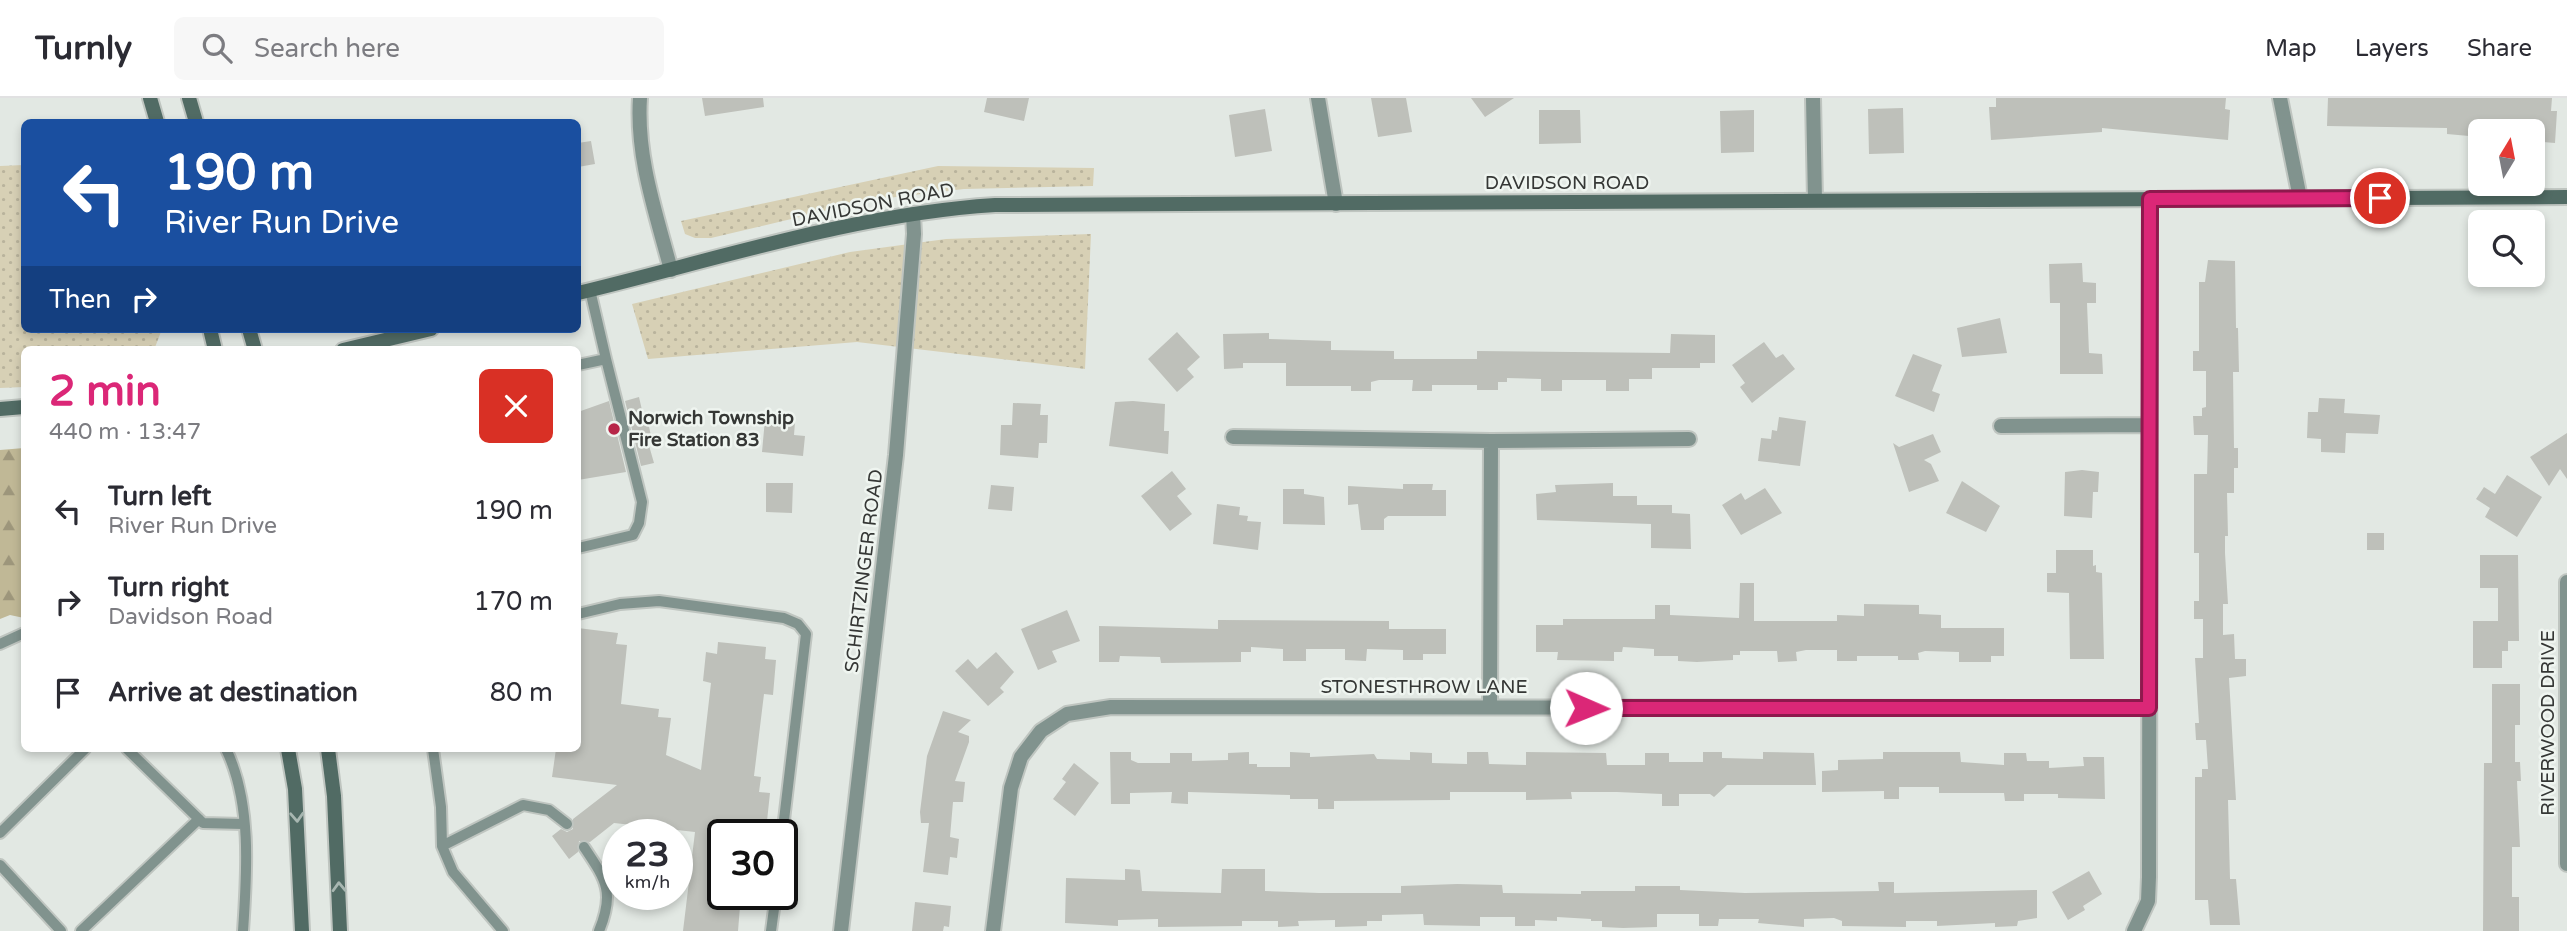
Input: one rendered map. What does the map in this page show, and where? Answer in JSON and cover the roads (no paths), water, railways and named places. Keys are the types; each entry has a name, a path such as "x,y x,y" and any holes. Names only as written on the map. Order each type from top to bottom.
{"main road":[{"path":"150,98 156,119"},
{"path":"189,98 195,119"},
{"name":"DAVIDSON ROAD","path":"584,292 854,225 913,214 995,205 2567,197"},
{"path":"360,346 414,333"},
{"path":"0,409 21,407"},
{"path":"289,752 295,789 302,931"},
{"path":"328,752 335,820 340,931"}],"street":[{"path":"640,98 638,126 641,156 671,270"},
{"path":"1318,98 1336,204"},
{"path":"1813,98 1815,200"},
{"path":"2280,98 2300,198"},
{"path":"2134,931 2148,901 2150,199"},
{"name":"SCHIRTZINGER ROAD","path":"841,931 896,455 899,388 914,234 913,214"},
{"path":"2001,426 2148,425"},
{"path":"1233,437 1491,441 1689,439"},
{"path":"1490,705 1491,441"},
{"name":"RIVERWOOD DRIVE","path":"2567,582 2567,864"},
{"name":"STONESTHROW LANE","path":"993,931 1015,771 1029,743 1041,731 1067,714 1111,707 1490,705 1634,709 2149,708"}],"lane":[{"path":"581,547 633,535 639,523 642,502 606,359 584,292"},
{"path":"581,364 606,359"},
{"path":"581,613 620,604 659,601 757,613 798,624 806,634 784,819"},
{"path":"0,644 21,634"},
{"path":"0,834 82,752"},
{"path":"130,752 203,823 243,824"},
{"path":"227,752 236,771 246,848 243,931"},
{"path":"433,752 441,807 442,846 453,872 503,931"},
{"path":"442,846 523,805 549,810 567,824"},
{"path":"80,931 199,820"},
{"path":"584,847 606,881 609,896 599,931"},
{"path":"0,865 61,931"},
{"path":"771,931 774,910"}],"place":[{"name":"Norwich Township Fire Station 83","path":"614,429"}]}
